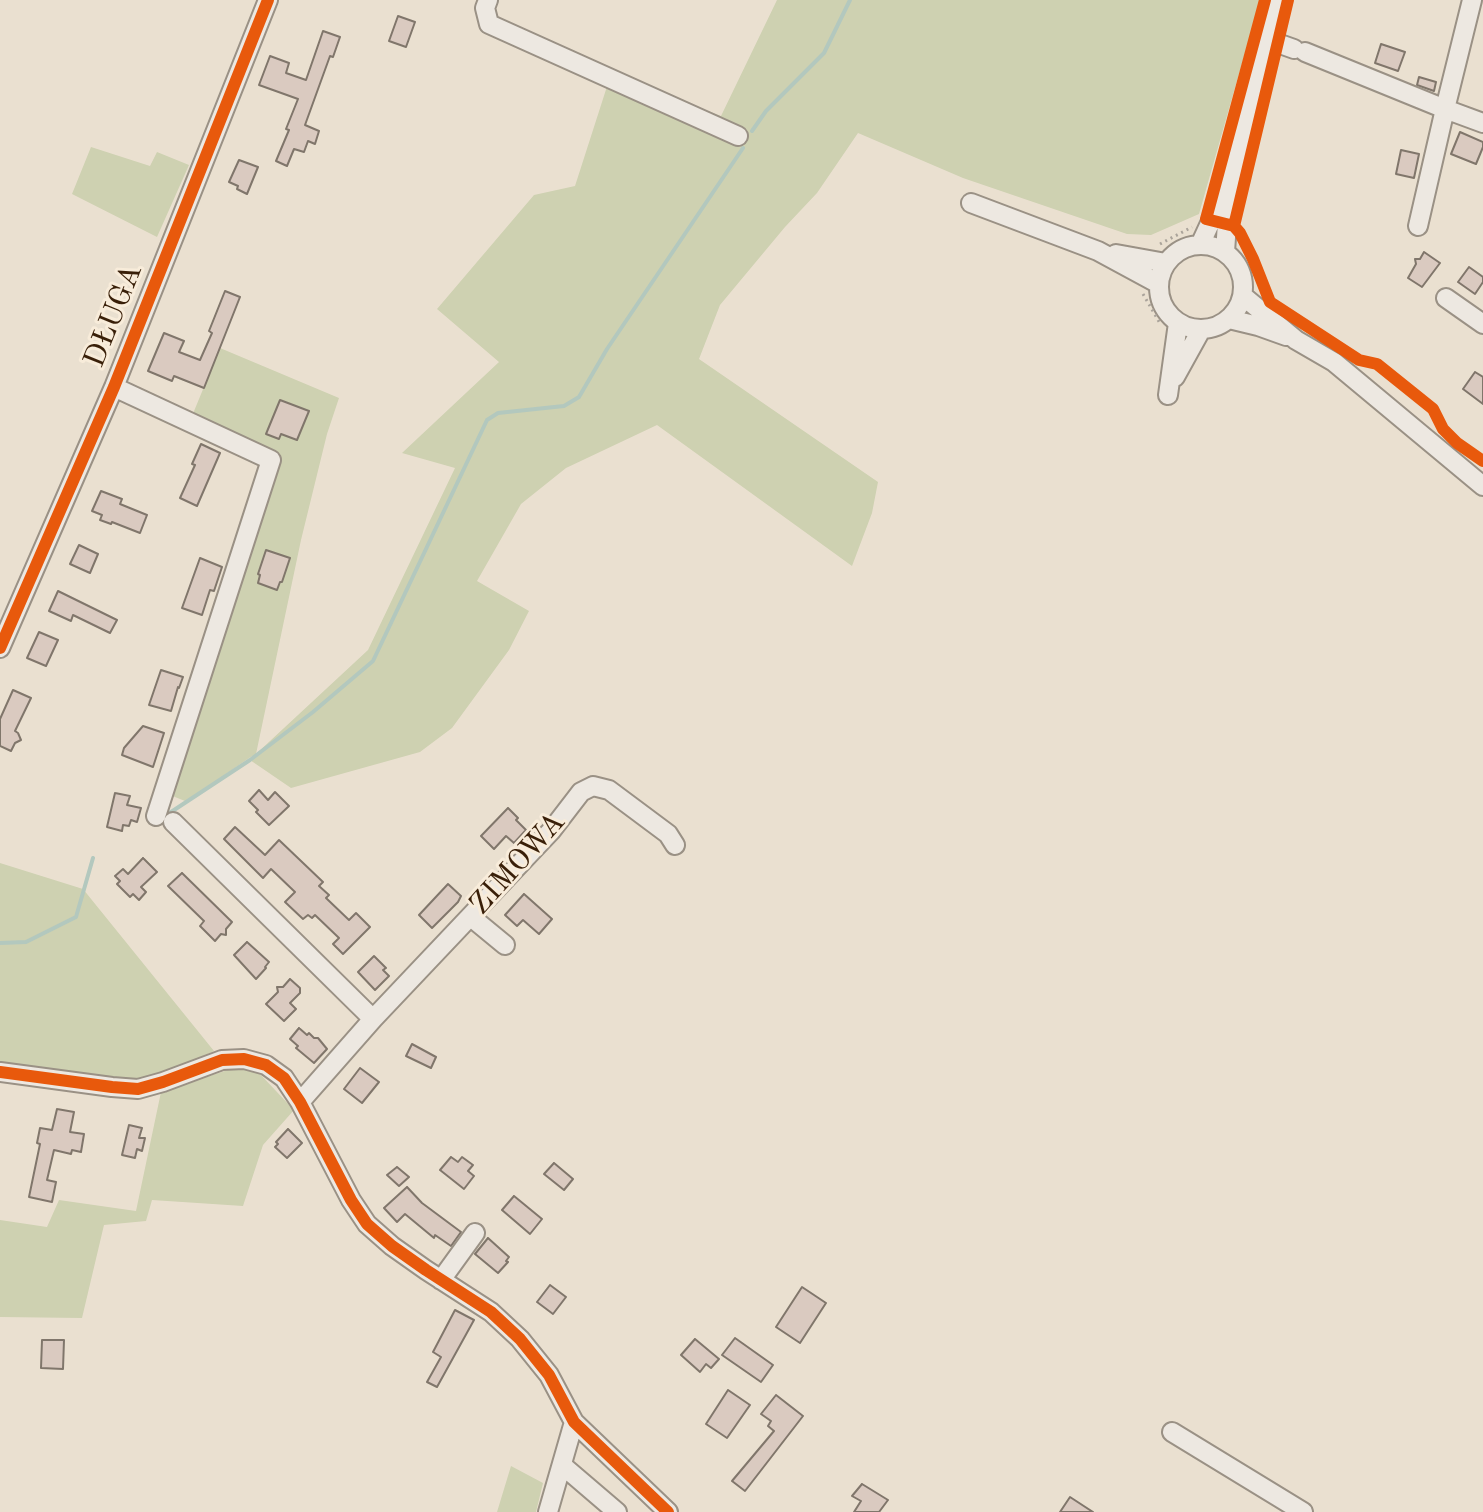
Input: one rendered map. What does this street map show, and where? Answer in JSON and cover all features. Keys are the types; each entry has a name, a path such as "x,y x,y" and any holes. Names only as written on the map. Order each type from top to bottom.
{"street":[{"name":"DŁUGA","path":"0,648 114,387 268,0"},
{"path":"488,0 485,8 489,24 738,136"},
{"path":"1225,252 1230,180 1277,0"},
{"path":"1418,226 1472,0"},
{"path":"1266,39 1483,123"},
{"path":"1200,245 1230,180"},
{"path":"971,203 1098,251 1166,263"},
{"path":"1151,288 1166,263 1185,248 1214,246 1236,261 1243,278 1243,296 1236,313 1213,328 1172,328"},
{"path":"1098,251 1151,288 1171,317 1169,391 1201,330"},
{"path":"1243,296 1296,340 1334,362 1480,479"},
{"path":"1446,298 1483,324"},
{"path":"1229,319 1296,340"},
{"name":"DŁUGA","path":"114,387 271,460 165,819 373,1019"},
{"name":"ZIMOWA","path":"300,1102 373,1019 551,831 581,792 593,786 609,790 668,834 675,845"},
{"path":"471,917 505,945"},
{"path":"0,1072 138,1089 222,1060 244,1059 266,1065 284,1078 300,1102 351,1200 367,1224 392,1246 491,1312 520,1339 549,1375 574,1422 668,1512"},
{"path":"441,1280 475,1233"},
{"path":"548,1512 574,1422"},
{"path":"1172,1432 1303,1512"},
{"path":"562,1465 617,1512"}],"path":[{"path":"1151,249 1192,227"},
{"path":"1151,288 1172,328"}],"green space":[{"path":"777,0 1260,0 1199,214 1151,235 1127,234 963,178 858,133 817,193 720,305 699,359 878,482 872,513 852,566 657,425 566,468 521,504 477,581 529,611 509,650 452,728 420,752 291,788 250,760 252,756 162,818 185,801 170,795 280,457 192,416 220,348 339,398 301,540 256,754 368,650 455,468 402,453 499,362 437,309 534,195 575,186 611,74 721,116"},
{"path":"91,147 150,166 157,152 189,165 157,237 72,194"},
{"path":"0,863 83,889 214,1051 162,1075 133,1080 0,1064"},
{"path":"237,1067 259,1073 294,1110 263,1145 243,1206 152,1200 146,1221 104,1225 82,1318 0,1317 0,1220 47,1227 59,1200 136,1211 161,1092"},
{"path":"511,1466 543,1483 536,1512 497,1512"}],"building":[{"path":"398,16 415,22 406,47 389,41"},
{"path":"323,31 340,37 305,125 319,131 315,144 308,141 304,152 294,149 287,166 276,161 298,99 259,85 270,56 289,63 286,73 306,80"},
{"path":"1381,44 1405,52 1398,71 1375,63"},
{"path":"1419,77 1436,82 1434,91 1417,85"},
{"path":"1460,132 1483,142 1476,164 1451,154"},
{"path":"1401,150 1419,154 1414,178 1396,174"},
{"path":"239,160 258,167 247,194 229,182"},
{"path":"1424,252 1440,263 1422,287 1408,278 1416,264 1415,259 1420,259"},
{"path":"1469,267 1483,277 1475,294 1458,282"},
{"path":"225,291 240,297 204,388 174,376 172,381 148,371 164,333 184,341 179,352 200,360"},
{"path":"1475,372 1483,377 1483,404 1463,389"},
{"path":"280,400 309,411 297,440 281,434 279,439 266,434"},
{"path":"201,444 220,453 197,506 180,498"},
{"path":"101,491 122,499 120,504 147,515 140,533 100,520 102,515 92,511"},
{"path":"79,545 98,554 90,573 70,564"},
{"path":"266,550 290,558 277,590 258,583"},
{"path":"200,558 222,567 202,615 182,608"},
{"path":"58,591 117,620 110,633 73,615 71,621 49,611"},
{"path":"39,632 58,640 46,666 27,658"},
{"path":"161,670 183,677 171,711 149,705"},
{"path":"13,690 31,698 15,731 21,740 15,743 11,751 0,746 0,719"},
{"path":"143,726 164,733 153,767 122,755 124,748"},
{"path":"259,790 268,800 275,792 289,806 269,825 249,801"},
{"path":"115,793 130,796 127,805 141,808 137,822 131,820 129,826 123,825 122,831 107,827"},
{"path":"508,808 526,830 514,843 506,836 494,849 481,836"},
{"path":"235,827 265,855 279,840 323,882 319,886 329,895 326,898 349,920 356,913 370,927 343,954 333,944 339,938 315,915 303,919 285,902 295,892 271,869 263,878 224,839"},
{"path":"143,858 157,872 141,887 146,892 139,900 133,894 130,897 117,884 120,881 115,876 123,869 128,874"},
{"path":"182,873 232,922 226,929 226,935 221,934 215,941 200,926 204,921 168,886"},
{"path":"448,884 461,896 432,928 419,915"},
{"path":"524,894 552,919 539,934 523,920 517,926 505,915"},
{"path":"247,942 269,962 256,979 234,955"},
{"path":"374,956 389,976 375,990 358,972"},
{"path":"290,979 300,988 300,993 290,1003 296,1009 284,1021 266,1004 278,992 277,987 283,987"},
{"path":"299,1028 307,1035 309,1033 318,1038 327,1049 314,1063 290,1039"},
{"path":"412,1044 436,1057 431,1068 406,1056"},
{"path":"360,1068 379,1082 362,1103 344,1089"},
{"path":"57,1109 74,1112 70,1132 84,1134 81,1152 72,1150 71,1154 54,1150 47,1180 56,1182 52,1202 29,1197 40,1144 37,1143 40,1128 52,1130"},
{"path":"129,1125 142,1128 139,1138 145,1138 142,1151 137,1149 135,1158 122,1155"},
{"path":"288,1129 302,1143 287,1158 275,1147"},
{"path":"451,1157 458,1162 462,1157 473,1165 468,1171 474,1176 464,1189 440,1170"},
{"path":"554,1163 573,1179 564,1190 544,1174"},
{"path":"397,1167 409,1177 399,1186 387,1175"},
{"path":"407,1187 422,1203 461,1232 451,1246 435,1235 434,1238 405,1214 397,1222 384,1208"},
{"path":"514,1196 542,1219 530,1234 502,1210"},
{"path":"488,1238 509,1257 498,1273 475,1254"},
{"path":"550,1285 566,1297 553,1314 537,1302"},
{"path":"802,1287 826,1303 800,1343 776,1327"},
{"path":"455,1310 474,1320 437,1387 427,1382 441,1357 433,1352"},
{"path":"735,1338 773,1365 761,1382 722,1355"},
{"path":"695,1339 719,1359 711,1368 706,1364 700,1372 681,1355"},
{"path":"42,1340 64,1340 63,1369 41,1368"},
{"path":"728,1390 750,1405 727,1438 706,1424"},
{"path":"776,1395 803,1416 745,1491 732,1481 774,1431 768,1426 771,1421 761,1414"},
{"path":"862,1484 888,1500 879,1512 854,1512 861,1501 852,1496"},
{"path":"1070,1497 1093,1512 1060,1512"}],"waterway":[{"path":"752,131 766,111 824,53 850,0"},
{"path":"168,814 250,760 373,661 487,420 498,413 564,406 579,397 607,349 743,148"},
{"path":"0,943 26,942 76,917 93,858"}],"cycle path":[{"path":"0,648 114,387 268,0"},
{"path":"1265,0 1206,219 1234,226 1240,233 1270,302 1359,360 1377,364 1433,409 1443,429 1483,461"},
{"path":"1234,226 1288,0"},
{"path":"0,1072 138,1089 222,1060 244,1059 266,1065 284,1078 300,1102 351,1200 367,1224 392,1246 491,1312 520,1339 549,1375 574,1422 668,1512"}]}
